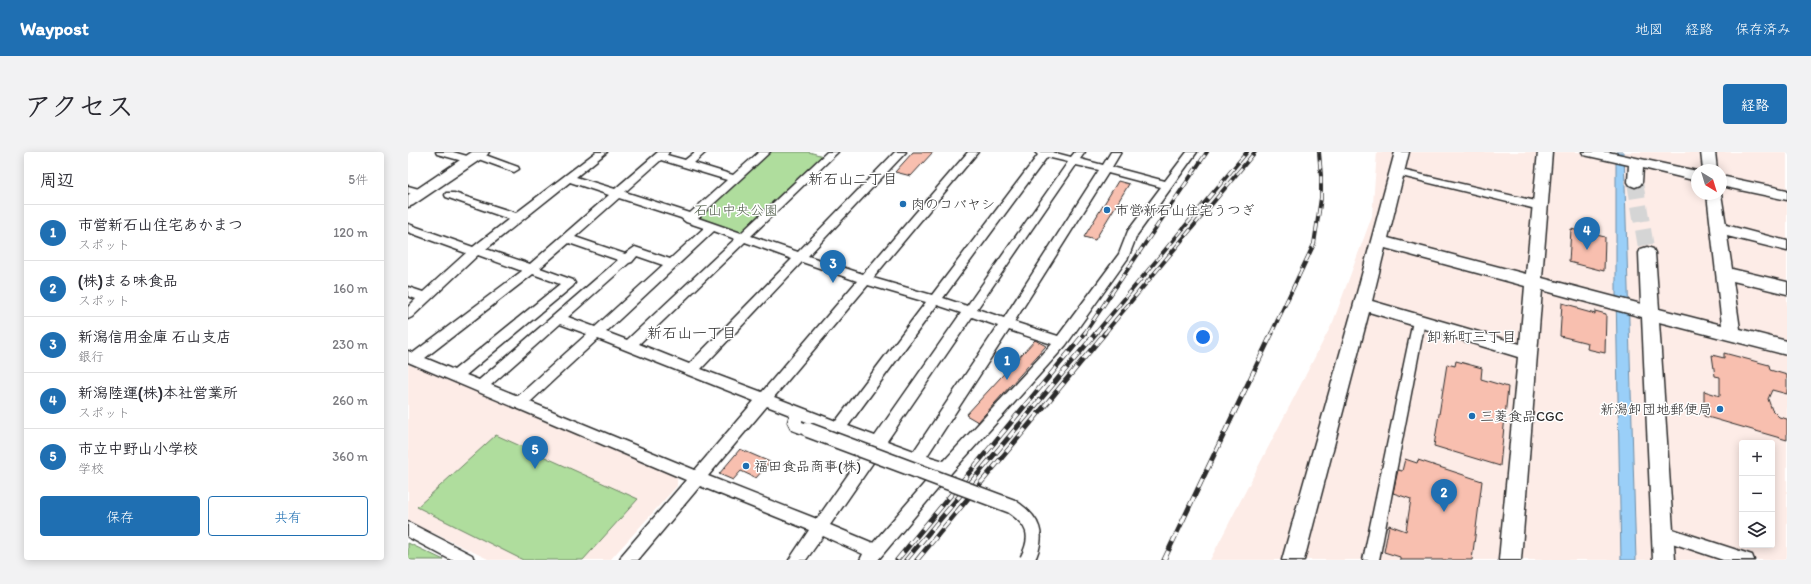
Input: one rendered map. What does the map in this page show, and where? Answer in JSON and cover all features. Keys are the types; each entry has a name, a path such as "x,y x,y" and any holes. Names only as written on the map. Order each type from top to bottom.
{"street":[{"path":"441,152 476,156 514,169"},
{"path":"408,314 476,251 602,152"},
{"path":"687,164 701,152"},
{"path":"690,219 765,152"},
{"path":"816,152 831,154"},
{"path":"692,370 901,152"},
{"path":"632,559 697,478 974,152"},
{"path":"839,428 1043,152 1077,156 1105,169 1168,185"},
{"path":"917,459 1007,323 1116,152"},
{"path":"411,357 697,478 820,527 872,556 947,468 1061,342 1124,255 1132,234 1192,152"},
{"path":"1293,560 1363,304 1402,152"},
{"path":"1510,560 1540,206 1546,152"},
{"path":"1589,152 1691,175"},
{"path":"1708,152 1709,164"},
{"path":"411,357 532,269 662,154 687,164 736,179"},
{"path":"629,346 831,154"},
{"path":"408,202 415,191 476,156"},
{"path":"797,560 1077,156"},
{"path":"1635,182 1636,162"},
{"path":"1398,172 1540,206"},
{"path":"568,178 685,215 690,219 712,227 866,280 935,300 1061,342"},
{"path":"1727,182 1787,194"},
{"path":"450,195 518,218"},
{"path":"1715,200 1732,334"},
{"path":"520,403 598,334 712,227"},
{"path":"408,228 532,269 569,283 456,376"},
{"path":"1718,228 1787,246"},
{"path":"566,238 628,259"},
{"path":"1380,240 1650,313 1787,348"},
{"path":"481,386 628,259 635,251 672,264"},
{"path":"1647,253 1664,560"},
{"path":"1724,273 1787,288"},
{"path":"408,291 425,298"},
{"path":"1363,304 1528,354"},
{"path":"558,318 766,398 797,412 917,459 947,468"},
{"path":"1371,560 1419,321"},
{"path":"797,412 795,422 797,426 1011,506 1024,514 1033,526 1034,539 1027,560"},
{"path":"408,529 466,560"},
{"path":"1663,533 1746,560"}],"shaded area":[{"path":"1377,152 1787,152 1787,560 1210,560 1333,322 1372,216"},
{"path":"408,364 451,379 645,460 677,478 677,486 610,560 490,560 408,521"}],"green space":[{"name":"石山中央公園","path":"771,152 809,152 823,156 742,234 696,219"},
{"path":"496,435 638,499 583,560 523,560 417,507"},
{"path":"408,543 444,560 408,560"}],"water":[{"path":"1616,152 1624,152 1636,560 1621,560 1616,293"}],"building":[{"path":"913,152 933,152 911,176 895,172"},
{"name":"市営新石山住宅うつぎ","path":"1118,181 1129,184 1095,240 1084,237"},
{"path":"1571,229 1605,237 1604,271 1569,262"},
{"path":"1562,303 1595,314 1595,311 1606,314 1605,353 1587,349 1588,343 1560,336"},
{"path":"1035,340 1046,346 978,422 966,415"},
{"path":"1724,353 1769,365 1770,370 1787,375 1787,394 1772,390 1768,399 1772,410 1779,417 1787,419 1787,440 1704,416 1704,391 1720,396 1720,377 1715,376 1712,355 1724,358"},
{"name":"三菱食品CGC","path":"1456,361 1482,368 1481,379 1508,387 1500,466 1434,446 1447,364 1455,366"},
{"name":"福田食品商事(株)","path":"740,449 770,462 756,478 741,471 733,480 719,474"},
{"path":"1405,459 1417,463 1418,460 1482,481 1472,560 1400,560 1400,557 1384,552 1389,525 1406,531 1411,499 1393,493 1398,470 1402,471"}],"tunnel":[{"path":"1635,182 1647,253"}],"railway":[{"path":"1084,334 1207,152"},
{"path":"1095,334 1247,152"},
{"path":"1104,334 1255,152"},
{"path":"1271,334 1314,244 1321,198 1319,152"},
{"path":"897,560 1085,333"},
{"path":"906,560 1096,333"},
{"path":"917,560 1105,333"},
{"path":"1164,560 1272,333"}],"place":[{"name":"肉のコバヤシ","path":"903,204"},
{"name":"市営新石山住宅うつぎ","path":"1107,210"},
{"name":"新潟陸運(株)本社営業所","path":"1587,250"},
{"name":"新潟信用金庫 石山支店","path":"833,283"},
{"name":"市営新石山住宅あかまつ","path":"1007,380"},
{"name":"新潟卸団地郵便局","path":"1720,409"},
{"name":"三菱食品CGC","path":"1472,416"},
{"name":"福田食品商事(株)","path":"746,466"},
{"name":"市立中野山小学校","path":"535,469"},
{"name":"(株)まる味食品","path":"1444,512"}],"district":[{"name":"新石山二丁目","path":"853,179"},
{"name":"新石山一丁目","path":"692,333"},
{"name":"卸新町三丁目","path":"1472,337"}]}
